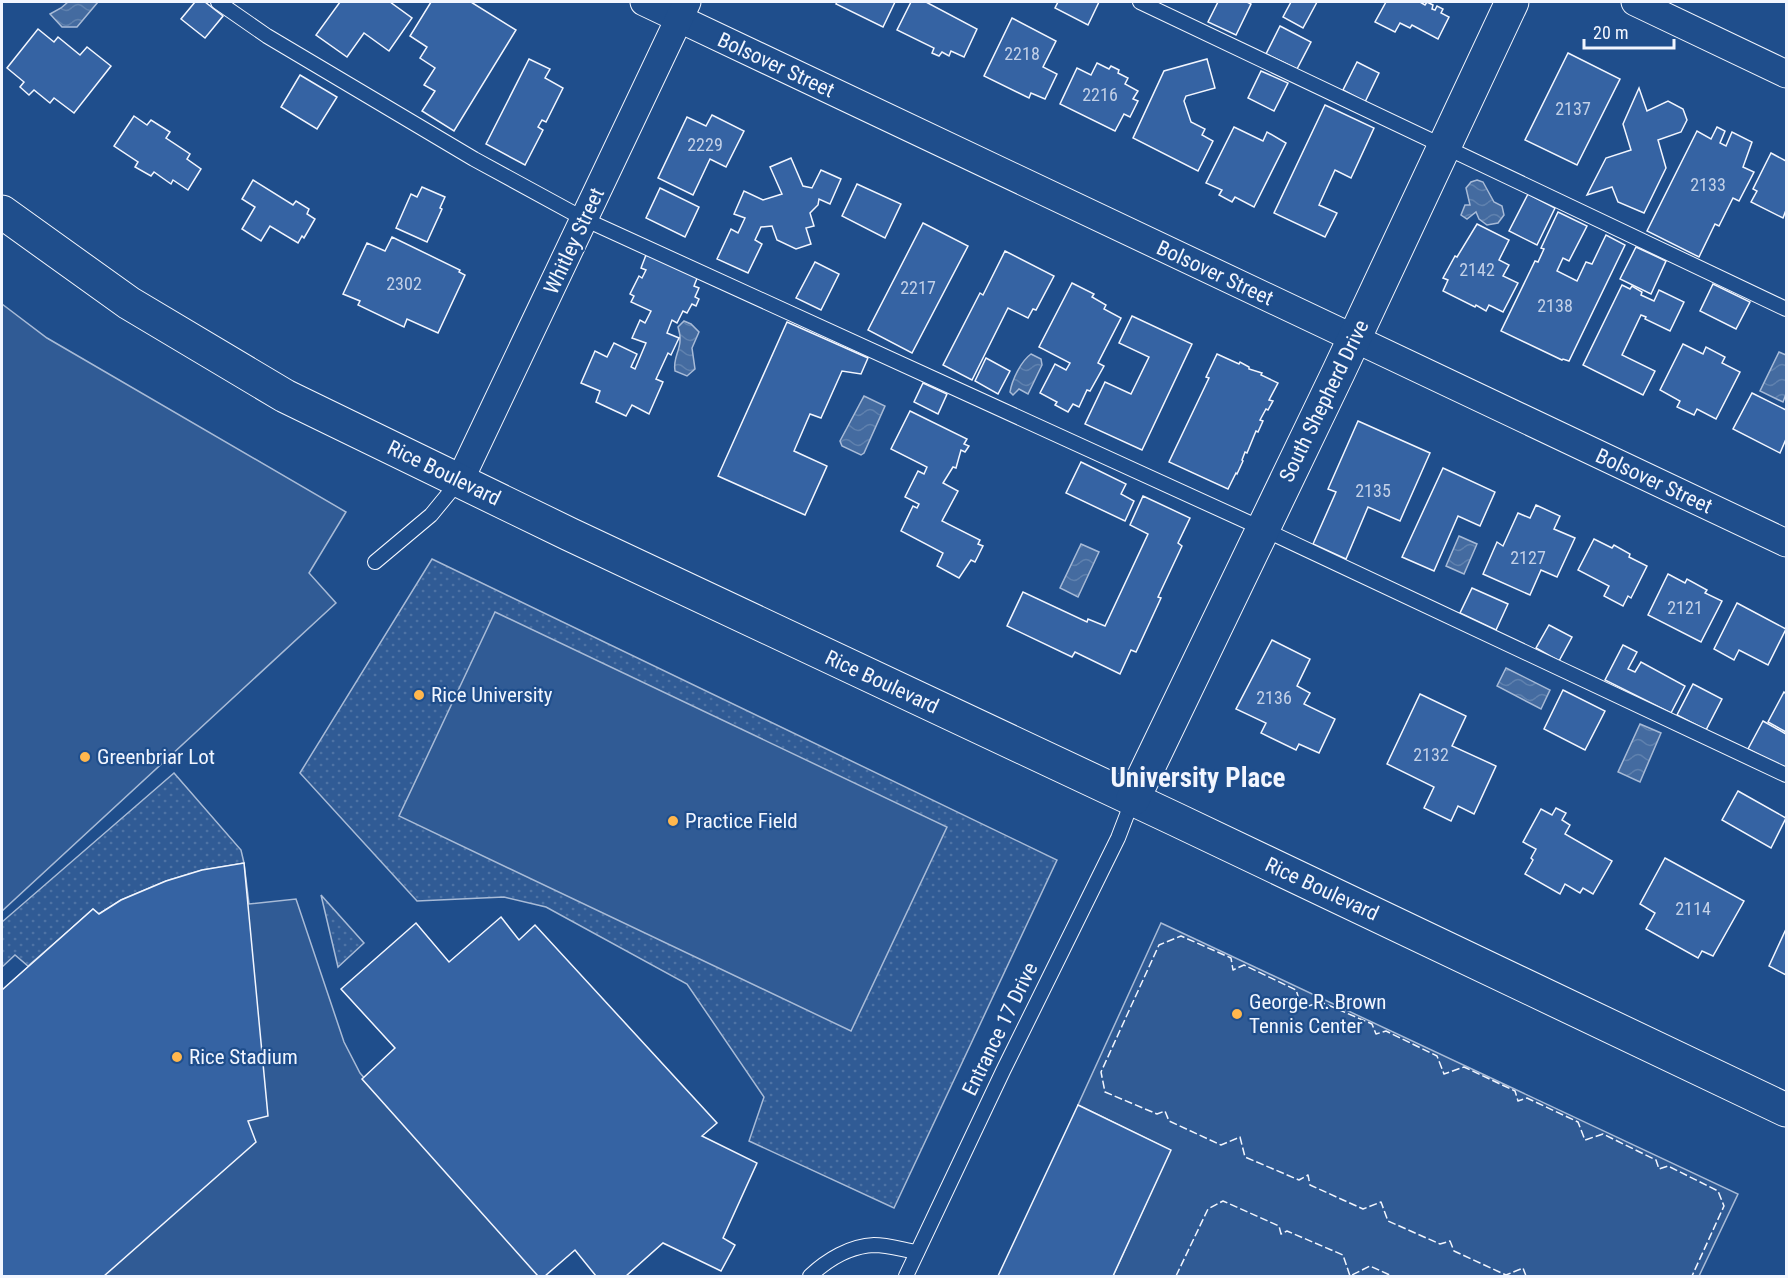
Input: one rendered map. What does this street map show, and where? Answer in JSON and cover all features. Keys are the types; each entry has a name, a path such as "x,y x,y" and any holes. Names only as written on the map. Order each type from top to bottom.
{"main road":[{"name":"South Shepherd Drive","path":"1133,799 1355,339 1512,2"},
{"name":"Rice Boulevard","path":"2,212 129,303 285,396 569,534 1786,1110"}],"street":[{"name":"Bolsover Street","path":"644,2 683,10 1355,339 1786,543"},
{"path":"1635,2 1786,74"},
{"name":"Whitley Street","path":"460,480 683,10"}],"lane":[{"path":"218,2 267,36 464,154 584,219 1263,528 1786,775"},
{"path":"1140,2 1786,309"},
{"path":"375,562 431,515 460,480"},
{"name":"Entrance 17 Drive","path":"906,1276 1003,1071 1118,838 1133,799"},
{"path":"810,1276 831,1259 853,1249 875,1245 917,1252"}],"shaded area":[{"name":"Greenbriar Lot","path":"2,304 47,338 346,512 309,573 336,603 2,911"},
{"path":"432,559 1057,860 894,1208 749,1141 764,1097 687,984 546,907 504,897 417,901 300,773"},
{"name":"Practice Field","path":"495,612 947,827 851,1031 399,816"},
{"path":"174,773 241,850 244,863 169,881 134,895 99,914 93,910 28,966 15,955 2,967 2,922"},
{"name":"Rice Stadium","path":"244,863 249,904 296,899 344,1042 360,1073 539,1276 2,1276 2,990 93,909 99,914 121,900 166,881 202,870"},
{"path":"321,895 364,943 338,967"},
{"name":"George R. Brown Tennis Center","path":"1161,923 1738,1194 1699,1276 1113,1276 1170,1150 1078,1105"}],"water":[{"path":"68,2 98,2 77,27 62,27 50,14"},
{"path":"1477,180 1483,182 1494,202 1502,206 1504,215 1498,223 1487,225 1479,219 1476,212 1467,219 1461,215 1465,205 1470,205 1466,188 1471,182"},
{"path":"684,321 699,332 692,348 695,369 687,376 675,371 680,340 678,327"},
{"path":"1779,352 1786,355 1786,394 1783,402 1760,391"},
{"path":"1031,354 1041,359 1042,365 1028,394 1019,389 1013,395 1010,392 1015,377 1020,366"},
{"path":"864,396 885,406 864,453 861,455 842,446 840,441"},
{"path":"1459,536 1477,544 1464,574 1446,566"},
{"path":"1081,544 1099,552 1078,597 1060,588"},
{"path":"1506,668 1550,690 1541,709 1497,686"},
{"path":"1640,724 1661,733 1640,782 1618,772"}],"building":[{"path":"195,2 205,2 223,16 205,38 181,19"},
{"path":"340,2 390,2 412,18 389,51 364,33 347,57 316,35"},
{"path":"431,2 471,2 516,30 454,131 422,111 435,91 424,85 435,68 420,58 427,47 410,36"},
{"path":"837,2 895,2 883,27 836,4"},
{"path":"911,2 926,2 977,29 964,57 951,51 949,56 942,52 939,56 932,53 934,48 897,30"},
{"path":"1058,2 1099,2 1088,25 1055,8"},
{"path":"1218,2 1251,4 1236,35 1208,22"},
{"path":"1291,2 1317,2 1303,28 1283,17"},
{"path":"1386,2 1420,2 1425,5 1427,2 1433,5 1432,9 1435,10 1437,6 1443,9 1441,13 1449,17 1438,39 1412,25 1410,28 1400,23 1395,32 1375,22"},
{"path":"1012,18 1056,41 1043,67 1057,74 1045,99 1031,93 1029,98 984,76"},
{"path":"1280,26 1311,42 1297,69 1266,54"},
{"path":"38,29 54,42 58,37 80,55 87,47 111,66 74,113 54,98 50,103 34,90 29,95 20,87 24,82 7,68"},
{"path":"1568,53 1620,79 1577,165 1525,140"},
{"path":"529,59 550,69 545,78 563,88 546,122 542,120 538,127 543,130 525,165 486,144"},
{"path":"1207,59 1215,88 1186,96 1184,101 1191,122 1205,129 1202,135 1213,141 1198,171 1133,138 1164,71"},
{"path":"1357,62 1379,73 1365,102 1343,90"},
{"path":"1097,63 1109,69 1111,66 1119,70 1118,73 1128,78 1125,84 1138,91 1133,99 1138,101 1130,117 1124,114 1115,131 1060,104 1077,68 1091,75"},
{"path":"1261,71 1288,83 1274,111 1248,98"},
{"path":"300,75 337,97 317,129 281,107"},
{"path":"1639,88 1647,111 1668,101 1683,109 1687,120 1681,132 1658,140 1666,168 1644,213 1618,202 1612,187 1587,195 1606,158 1631,150 1623,124"},
{"path":"1325,105 1374,128 1351,178 1335,170 1319,205 1337,213 1325,237 1274,213"},
{"path":"712,115 744,131 726,167 710,159 693,195 658,178 687,117 706,126"},
{"path":"134,116 147,125 151,120 170,132 166,138 190,154 187,159 201,169 188,190 173,180 171,184 154,172 151,176 135,167 138,162 114,146"},
{"path":"1234,127 1263,141 1267,132 1286,143 1254,207 1235,197 1232,202 1219,195 1222,190 1206,183"},
{"path":"1717,127 1725,131 1720,143 1726,146 1732,132 1752,142 1743,167 1754,172 1739,201 1733,198 1719,226 1715,224 1699,257 1647,231 1697,131 1711,139"},
{"path":"1771,153 1786,161 1786,210 1783,218 1751,202 1757,191 1753,189"},
{"path":"791,158 803,186 812,188 821,170 841,179 830,204 819,199 818,205 810,213 814,226 806,228 811,244 796,249 777,240 772,226 761,227 755,240 762,244 748,273 717,259 731,229 738,233 745,218 734,214 744,191 763,200 782,194 770,167"},
{"path":"253,180 293,205 296,201 309,209 307,214 315,219 304,238 302,236 298,243 270,226 261,241 242,229 255,207 242,199"},
{"path":"857,184 901,204 885,238 842,216"},
{"path":"422,187 445,197 427,242 396,228 411,194 417,197"},
{"path":"660,188 699,207 685,237 646,218"},
{"path":"1528,194 1555,208 1537,245 1509,231"},
{"path":"1558,212 1587,226 1569,261 1563,258 1557,271 1577,281 1586,262 1592,264 1606,235 1625,245 1569,361 1562,360 1501,331 1535,261 1538,262 1544,249 1541,248"},
{"path":"923,223 968,246 912,353 868,330"},
{"path":"1477,224 1509,240 1499,260 1509,265 1503,276 1518,283 1503,312 1489,305 1486,311 1443,291 1448,280 1443,278"},
{"path":"392,237 460,270 459,272 465,275 438,333 407,319 404,327 358,305 360,301 343,294 367,243 385,251"},
{"path":"1636,247 1666,261 1651,294 1620,279"},
{"path":"1005,251 1054,276 1036,310 1033,309 1028,318 1008,308 972,380 943,365 980,293 983,295"},
{"path":"646,255 651,257 652,255 698,276 694,286 699,288 695,297 699,299 696,306 692,304 687,313 683,311 677,323 672,320 667,333 679,338 671,355 668,353 656,379 663,382 649,414 632,405 626,416 596,402 600,391 581,383 595,351 607,357 614,343 637,354 631,367 635,369 646,343 632,338 640,320 645,323 651,311 631,302 634,296 630,294 639,276 642,278 646,270 641,268"},
{"path":"815,262 839,274 821,310 796,298"},
{"path":"1072,283 1094,294 1092,297 1106,305 1104,309 1121,318 1098,363 1104,366 1090,391 1087,390 1079,407 1073,404 1068,412 1055,405 1057,402 1040,393 1055,364 1066,370 1070,363 1039,347"},
{"path":"1713,284 1750,302 1736,329 1700,311"},
{"path":"1622,285 1630,289 1632,286 1642,292 1641,295 1654,301 1659,290 1684,302 1670,331 1641,315 1622,355 1655,371 1643,395 1583,365"},
{"path":"1132,316 1192,344 1142,450 1085,424 1105,382 1131,394 1149,357 1119,343"},
{"path":"787,322 868,358 861,374 842,371 821,418 810,414 794,451 827,466 805,515 718,476"},
{"path":"1683,344 1703,354 1706,347 1725,357 1722,363 1740,372 1716,419 1697,409 1694,415 1677,407 1680,401 1660,390"},
{"path":"1217,354 1239,364 1240,362 1278,383 1269,400 1273,401 1260,420 1263,421 1258,432 1256,431 1228,489 1169,462 1209,378 1206,377"},
{"path":"986,358 1010,371 998,394 975,381"},
{"path":"923,383 947,394 938,414 914,402"},
{"path":"1752,393 1786,410 1786,439 1780,453 1733,429"},
{"path":"910,411 967,439 964,444 969,446 965,452 961,450 956,468 953,467 943,483 958,491 942,521 980,540 978,544 983,546 975,562 971,560 959,578 937,566 943,553 901,531 913,506 917,508 919,504 905,497 918,471 924,474 927,467 891,449"},
{"path":"1358,421 1430,453 1400,521 1368,507 1346,559 1313,544 1336,492 1328,489"},
{"path":"1081,462 1126,484 1121,494 1134,501 1125,521 1066,493"},
{"path":"1443,468 1495,492 1480,526 1458,516 1434,571 1402,557"},
{"path":"1143,496 1190,518 1178,543 1182,546 1158,597 1161,598 1136,652 1131,650 1120,674 1075,652 1072,657 1007,626 1023,592 1087,622 1088,619 1105,626 1148,534 1130,525"},
{"path":"1536,505 1560,516 1554,529 1575,538 1557,577 1541,570 1530,595 1483,574 1497,542 1503,546 1518,513 1530,518"},
{"path":"1594,539 1612,548 1614,545 1630,554 1629,557 1647,566 1631,598 1628,596 1623,606 1604,596 1609,586 1578,570"},
{"path":"1668,574 1685,583 1687,579 1707,590 1705,593 1722,601 1701,642 1648,615"},
{"path":"1472,588 1508,604 1496,630 1460,613"},
{"path":"1737,603 1786,629 1768,665 1739,650 1734,660 1714,649"},
{"path":"1549,625 1572,637 1559,661 1536,648"},
{"path":"1272,640 1310,659 1297,686 1310,693 1304,704 1335,719 1319,753 1299,744 1296,750 1261,733 1266,723 1236,709"},
{"path":"1623,645 1637,652 1628,669 1635,672 1641,662 1685,686 1671,713 1605,680"},
{"path":"1693,684 1722,699 1706,730 1677,715"},
{"path":"1563,690 1605,711 1585,750 1544,729"},
{"path":"1784,692 1786,694 1786,732 1768,722"},
{"path":"1420,694 1466,716 1452,746 1496,766 1474,814 1458,806 1451,821 1424,808 1434,787 1387,764"},
{"path":"1763,721 1786,734 1786,769 1748,749"},
{"path":"1738,791 1786,818 1771,848 1722,820"},
{"path":"1556,808 1566,813 1562,820 1570,825 1565,834 1612,861 1593,894 1583,888 1580,893 1565,884 1560,894 1525,874 1536,849 1523,842 1541,809 1552,815"},
{"path":"1665,858 1744,901 1713,956 1702,951 1698,958 1646,929 1655,913 1640,904"},
{"path":"244,863 268,1116 248,1121 256,1142 104,1276 2,1276 2,990 93,909 99,914 121,900 166,881 202,870"},
{"path":"501,917 519,940 535,925 717,1123 702,1136 757,1163 723,1238 735,1245 721,1271 663,1243 626,1276 596,1276 575,1250 545,1276 538,1276 362,1079 395,1048 341,989 416,923 449,962"},
{"path":"1786,929 1786,975 1769,966"},
{"path":"1078,1105 1171,1150 1113,1276 998,1276"}],"fence":[{"path":"1526,1276 1523,1268 1506,1275 1454,1251 1450,1241 1440,1244 1388,1221 1381,1202 1363,1209 1310,1185 1308,1175 1299,1180 1245,1157 1240,1137 1221,1145 1169,1121 1165,1111 1157,1114 1105,1092 1101,1072 1159,945 1181,936 1231,958 1233,970 1244,965 1296,990 1302,1008 1321,1002 1372,1024 1376,1034 1386,1031 1437,1056 1444,1074 1464,1067 1515,1091 1518,1101 1527,1098 1578,1122 1585,1140 1603,1134 1656,1160 1659,1169 1668,1166 1718,1191 1724,1206 1692,1276"},
{"path":"1176,1276 1208,1209 1223,1201 1279,1226 1281,1234 1287,1231 1343,1255 1350,1276 1370,1266 1392,1276"}],"place":[{"name":"Rice University","path":"419,695"},
{"name":"Greenbriar Lot","path":"85,757"},
{"name":"Practice Field","path":"673,821"},
{"name":"George R. Brown Tennis Center","path":"1237,1014"},
{"name":"Rice Stadium","path":"177,1057"}],"district":[{"name":"University Place","path":"1198,778"}]}
